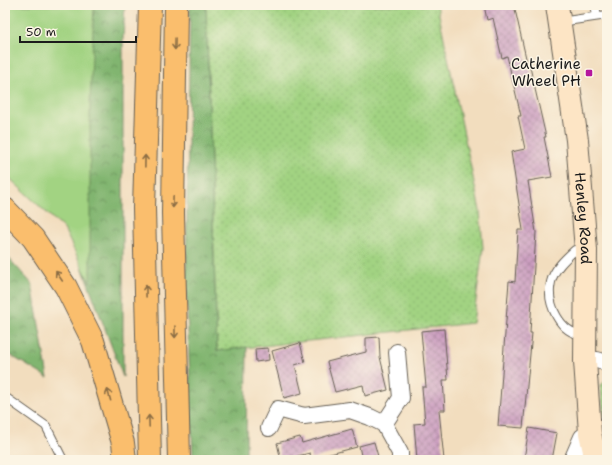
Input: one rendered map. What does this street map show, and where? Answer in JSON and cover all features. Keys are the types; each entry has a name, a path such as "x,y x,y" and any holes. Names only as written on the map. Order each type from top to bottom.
{"main road":[{"path":"150,5 144,208 150,460"},
{"path":"176,5 173,213 179,460"},
{"path":"5,209 33,238 62,281 93,341 122,443 125,460"}],"street":[{"name":"Henley Road","path":"559,13 577,140 586,250 584,335 585,361 590,433 596,460"},
{"path":"384,424 401,398 397,352"},
{"path":"585,361 597,360 607,363"},
{"path":"269,428 278,409 304,416 350,410 384,424 400,453 400,460"},
{"path":"572,460 582,437 590,433"}],"lane":[{"path":"595,5 597,16"},
{"path":"559,13 597,16 607,15"},
{"path":"584,335 571,332 558,320 550,296 550,282 556,270 575,250 586,250"},
{"path":"5,397 46,426 63,460"}],"green space":[{"path":"5,5 125,5 123,39 123,377 69,232"},
{"path":"5,5 94,5 90,104 90,283 64,229 5,174"},
{"path":"190,5 206,5 217,351 247,347 246,460 193,460 186,281"},
{"path":"206,5 437,5 480,211 483,248 473,323 217,351"},
{"path":"5,254 32,284 48,378 5,352"},
{"path":"607,380 607,433 606,434 601,385"}],"building":[{"path":"484,5 514,5 546,137 544,137 552,177 528,181 536,232 530,333 532,333 523,428 498,426 509,281 515,282 518,230 523,230 511,152 525,149 518,116 521,116 507,56 502,58 493,18 487,20"},
{"path":"444,329 448,380 443,380 445,410 439,410 444,460 417,460 414,424 425,423 422,387 426,387 421,331"},
{"path":"379,337 380,357 388,390 365,396 363,385 335,392 327,362 366,352 366,338"},
{"path":"300,343 305,362 295,365 302,393 284,398 272,351"},
{"path":"268,348 269,360 256,362 255,349"},
{"path":"529,428 557,433 552,460 524,459"},
{"path":"352,429 357,447 311,459 310,453 281,460 277,443 300,437 302,443"},
{"path":"374,442 379,460 362,460 359,446"}],"place":[{"name":"Catherine Wheel PH","path":"589,73"}]}
